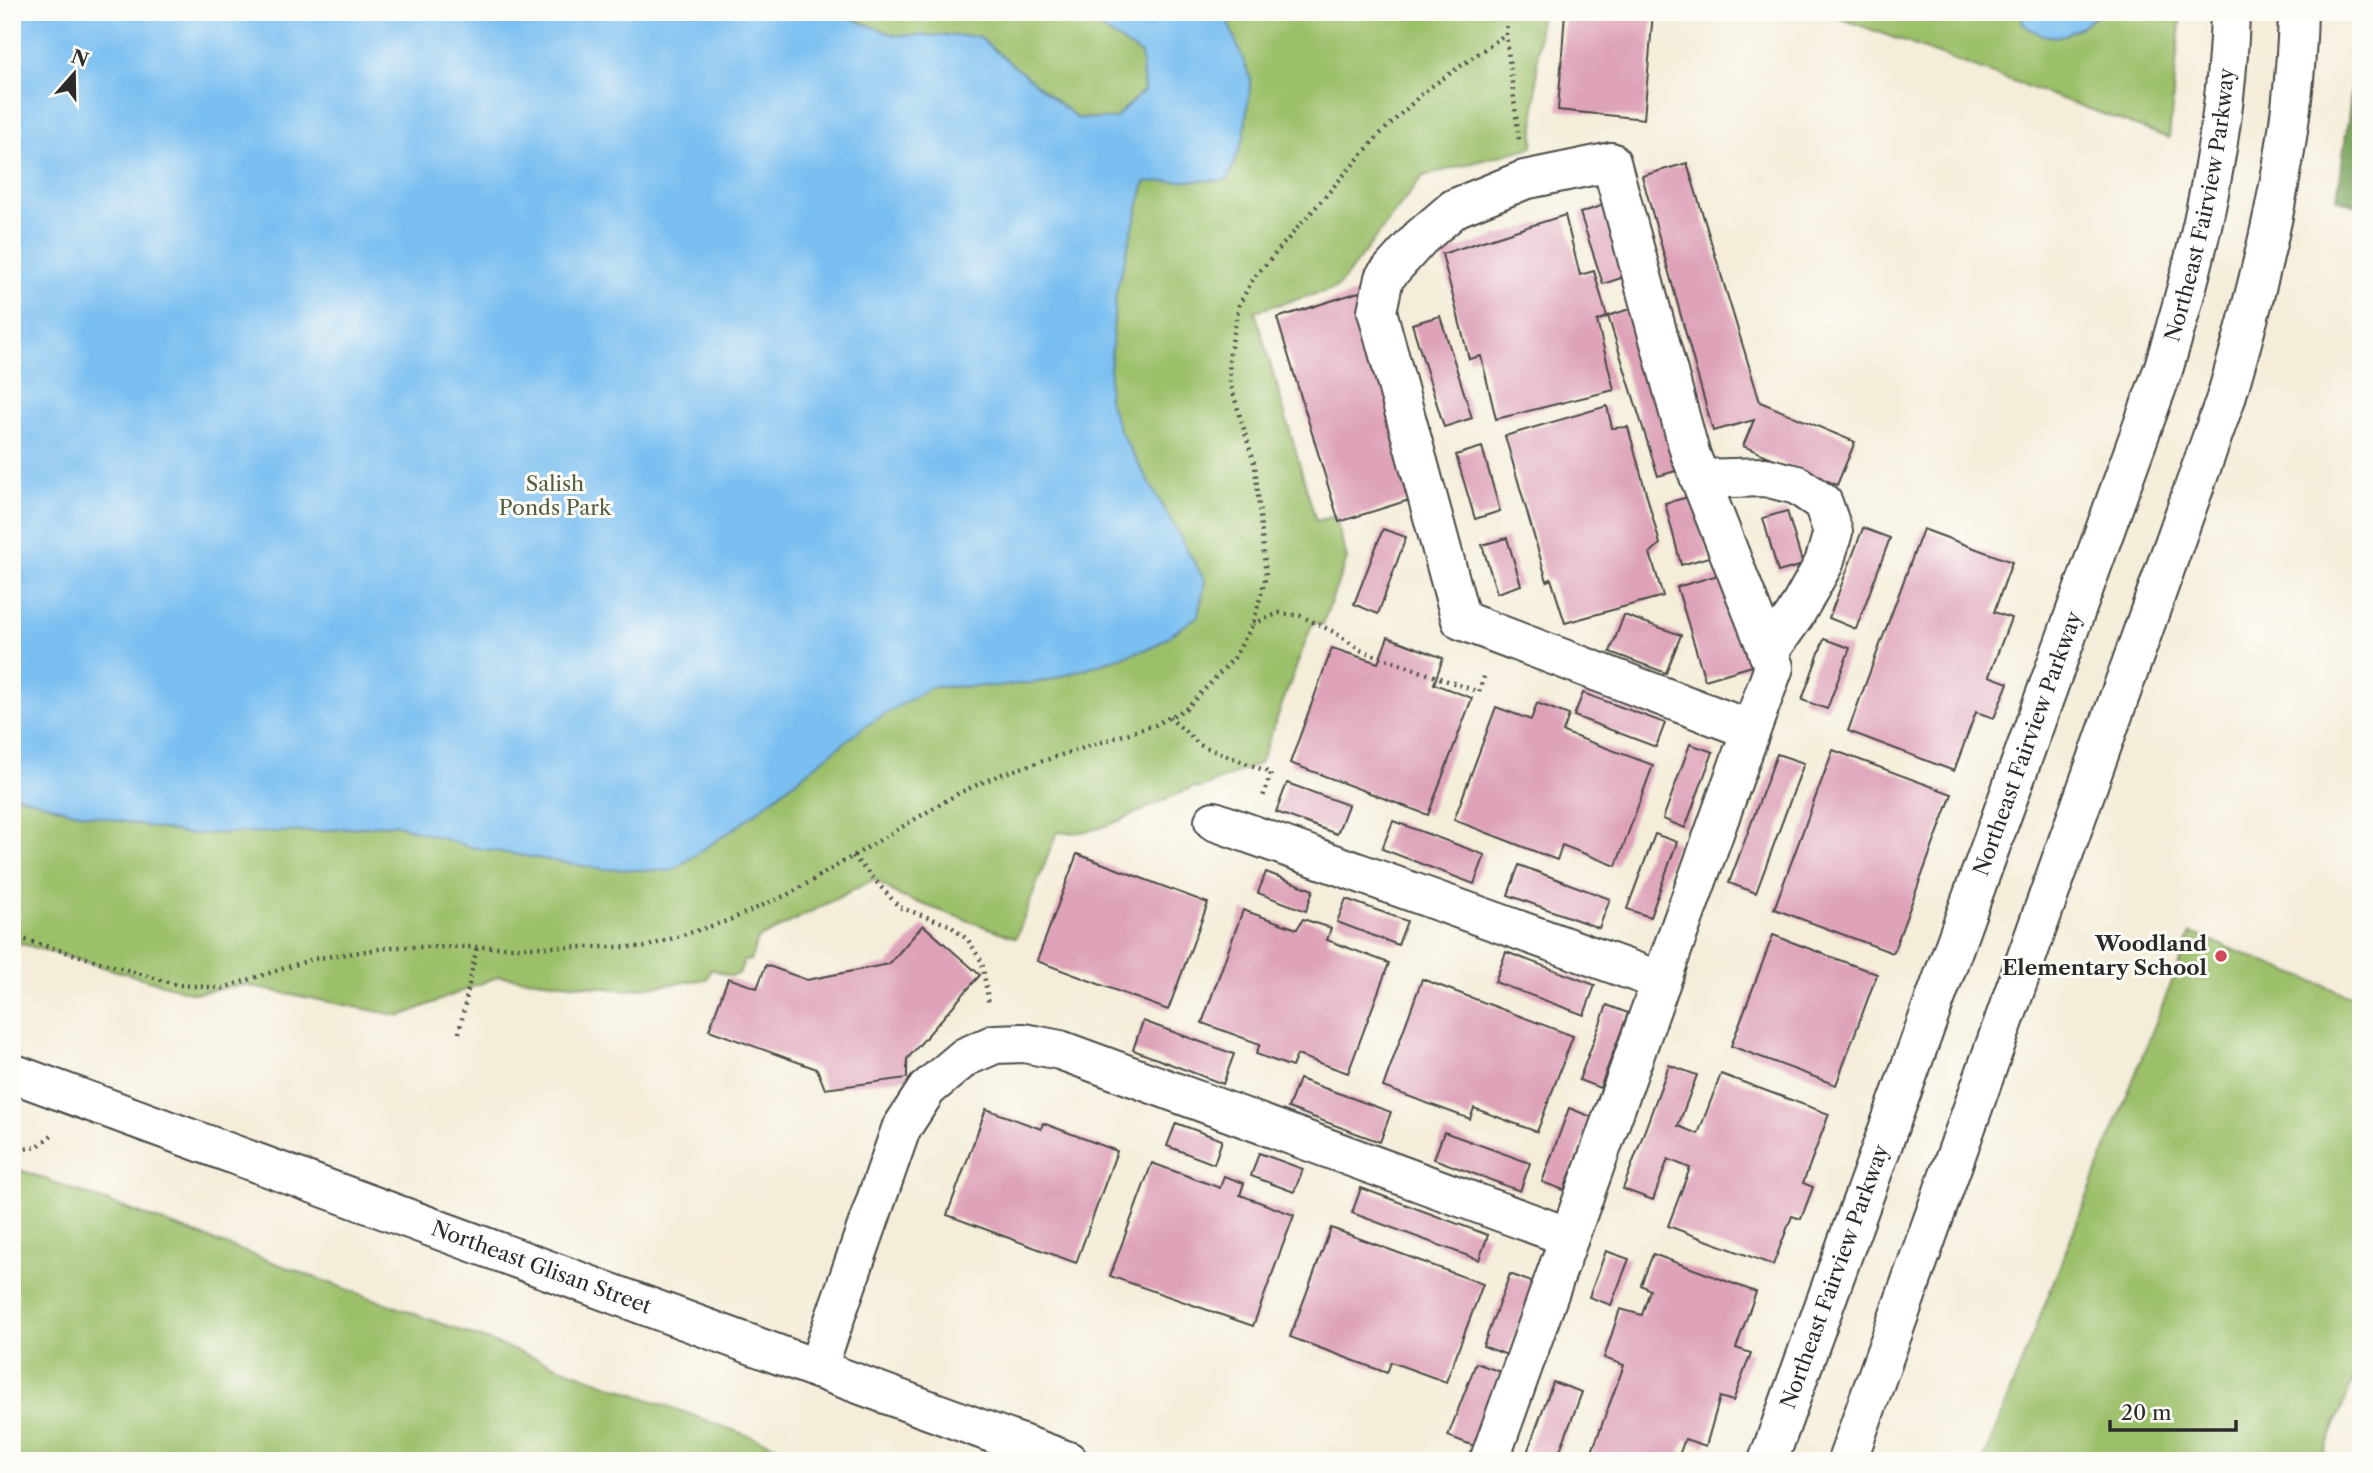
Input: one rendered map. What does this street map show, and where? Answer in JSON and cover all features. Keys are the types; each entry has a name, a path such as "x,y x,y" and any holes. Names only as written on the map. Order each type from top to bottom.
{"main road":[{"name":"Northeast Fairview Parkway","path":"1768,1461 2166,358 2189,287 2208,205 2221,127 2230,12"},
{"path":"1847,1461 2226,398 2274,217 2291,103 2298,12"},
{"path":"1489,1461 1774,667 1690,453 1611,162 1524,180 1455,208 1420,238 1384,278 1377,312 1461,620 1751,730"},
{"path":"1700,479 1765,477 1797,485 1823,503 1833,532 1824,563 1795,615 1768,653"},
{"path":"1214,821 1661,981"},
{"path":"817,1369 901,1129 927,1089 965,1058 995,1044 1024,1043 1060,1050 1569,1237"},
{"name":"Northeast Glisan Street","path":"12,1073 1068,1461"}],"path":[{"path":"1508,12 1506,34 1524,180"},
{"path":"12,936 178,985 223,988 313,959 393,947 645,947 727,921 770,902 959,793 999,775 1155,725 1187,708 1234,658 1253,624 1266,576 1255,466 1230,383 1229,358 1239,305 1253,279 1378,136 1425,91 1506,34"},
{"path":"1253,624 1279,613 1301,616 1360,650 1479,692 1499,634"},
{"path":"1169,717 1200,745 1271,773 1250,834"},
{"path":"853,856 899,907 949,925 968,940 982,962 995,1044"},
{"path":"459,1033 477,946"}],"green space":[{"name":"Salish Ponds Park","path":"12,12 1540,12 1533,147 1423,176 1337,288 1255,311 1316,521 1335,516 1347,559 1322,625 1313,622 1260,763 1199,789 1195,787 1178,793 1111,824 1093,830 1057,832 1016,938 900,896 874,879 758,939 750,961 744,960 739,974 730,976 711,969 707,979 626,990 499,976 401,1016 243,985 194,993 12,941"},
{"path":"1823,12 2181,12 2169,138"},
{"path":"2357,12 2361,12 2361,207 2337,199 2350,105"},
{"path":"2191,933 2361,1000 2361,1359 2321,1461 1983,1461"},
{"path":"12,1167 818,1461 12,1461"}],"water":[{"name":"Salish Ponds Park","path":"12,12 834,12 895,35 978,36 1077,118 1114,119 1144,90 1141,54 1076,12 1224,12 1251,79 1244,137 1228,180 1145,182 1116,292 1108,398 1120,431 1205,581 1198,616 1153,647 1046,681 1003,686 931,687 864,727 741,824 671,871 602,869 470,847 394,824 319,831 187,834 69,811 12,794"},
{"path":"2023,12 2101,12 2072,32 2053,37 2033,31 2022,23"}],"building":[{"path":"1565,12 1653,12 1644,119 1558,110"},
{"path":"1687,163 1760,402 1855,442 1837,485 1743,446 1754,420 1713,431 1642,176"},
{"path":"1604,205 1627,276 1603,284 1580,213"},
{"path":"1565,215 1580,275 1594,271 1607,317 1597,321 1614,390 1496,419 1481,356 1469,359 1442,254"},
{"path":"1359,292 1422,496 1339,522 1277,318"},
{"path":"1633,308 1683,469 1658,476 1608,316"},
{"path":"1440,316 1472,418 1444,427 1412,324"},
{"path":"1607,406 1612,428 1628,427 1660,544 1650,553 1663,596 1565,623 1551,579 1547,581 1505,436"},
{"path":"1482,447 1500,511 1475,519 1456,455"},
{"path":"1693,496 1709,557 1681,565 1665,503"},
{"path":"1787,511 1803,565 1778,572 1763,518"},
{"path":"1863,528 1890,538 1856,629 1829,618"},
{"path":"1383,529 1406,537 1378,614 1354,604"},
{"path":"1923,529 2012,562 1994,612 2011,618 1989,676 2008,683 1994,718 1976,712 1954,771 1848,731"},
{"path":"1507,538 1521,585 1497,593 1482,545"},
{"path":"1725,573 1752,666 1705,680 1677,587"},
{"path":"1624,615 1681,635 1666,673 1610,652"},
{"path":"1388,637 1443,658 1434,684 1472,698 1428,815 1290,763 1332,648 1378,663"},
{"path":"1824,639 1850,648 1827,709 1802,700"},
{"path":"1583,693 1665,723 1656,747 1574,716"},
{"path":"1537,703 1569,715 1563,732 1653,765 1616,866 1562,845 1557,860 1454,820 1496,707 1531,720"},
{"path":"1690,744 1713,752 1685,828 1663,819"},
{"path":"1833,750 1952,794 1893,953 1774,909"},
{"path":"1777,754 1804,763 1756,893 1729,883"},
{"path":"1287,783 1348,805 1337,834 1276,812"},
{"path":"1393,821 1485,855 1474,884 1382,849"},
{"path":"1655,834 1677,842 1650,917 1627,909"},
{"path":"1077,854 1208,903 1168,1010 1037,961"},
{"path":"1519,865 1610,899 1599,928 1508,895"},
{"path":"1266,872 1313,890 1306,911 1258,893"},
{"path":"1346,899 1407,921 1398,945 1337,922"},
{"path":"1243,910 1297,929 1303,919 1331,928 1327,940 1389,963 1348,1073 1297,1055 1292,1067 1256,1054 1260,1044 1202,1023"},
{"path":"923,925 980,975 907,1059 907,1078 825,1089 817,1069 709,1030 728,978 757,988 766,965 807,980 889,964"},
{"path":"1773,935 1877,974 1836,1085 1731,1046"},
{"path":"1506,952 1595,985 1584,1015 1495,982"},
{"path":"1422,979 1573,1036 1537,1132 1474,1108 1470,1119 1383,1087"},
{"path":"1607,1005 1628,1013 1600,1088 1579,1080"},
{"path":"1143,1021 1234,1054 1223,1084 1133,1050"},
{"path":"1669,1065 1697,1075 1678,1126 1698,1134 1721,1074 1829,1114 1803,1183 1813,1187 1801,1219 1792,1216 1773,1265 1668,1226 1690,1168 1668,1159 1653,1200 1623,1189"},
{"path":"1299,1079 1391,1112 1380,1142 1288,1108"},
{"path":"1569,1108 1592,1117 1564,1190 1542,1182"},
{"path":"986,1109 1041,1129 1043,1123 1117,1151 1076,1263 947,1215"},
{"path":"1176,1123 1222,1140 1214,1164 1167,1146"},
{"path":"1444,1132 1530,1163 1520,1191 1434,1159"},
{"path":"1259,1153 1303,1169 1294,1192 1251,1176"},
{"path":"1152,1163 1220,1188 1224,1176 1244,1183 1240,1195 1294,1215 1253,1326 1110,1276"},
{"path":"1361,1188 1488,1235 1479,1260 1352,1213"},
{"path":"1331,1228 1483,1284 1446,1382 1391,1362 1387,1373 1290,1337"},
{"path":"1606,1251 1629,1259 1611,1305 1589,1297"},
{"path":"1653,1254 1756,1292 1736,1348 1751,1353 1733,1401 1720,1397 1706,1446 1685,1439 1677,1461 1601,1461 1590,1457 1624,1365 1604,1358 1620,1309 1642,1315 1650,1290 1641,1285"},
{"path":"1510,1274 1534,1283 1507,1355 1483,1346"},
{"path":"1476,1363 1501,1372 1474,1446 1448,1436"},
{"path":"1553,1382 1582,1392 1556,1461 1524,1461"}],"place":[{"name":"Woodland Elementary School","path":"2221,956"}]}
